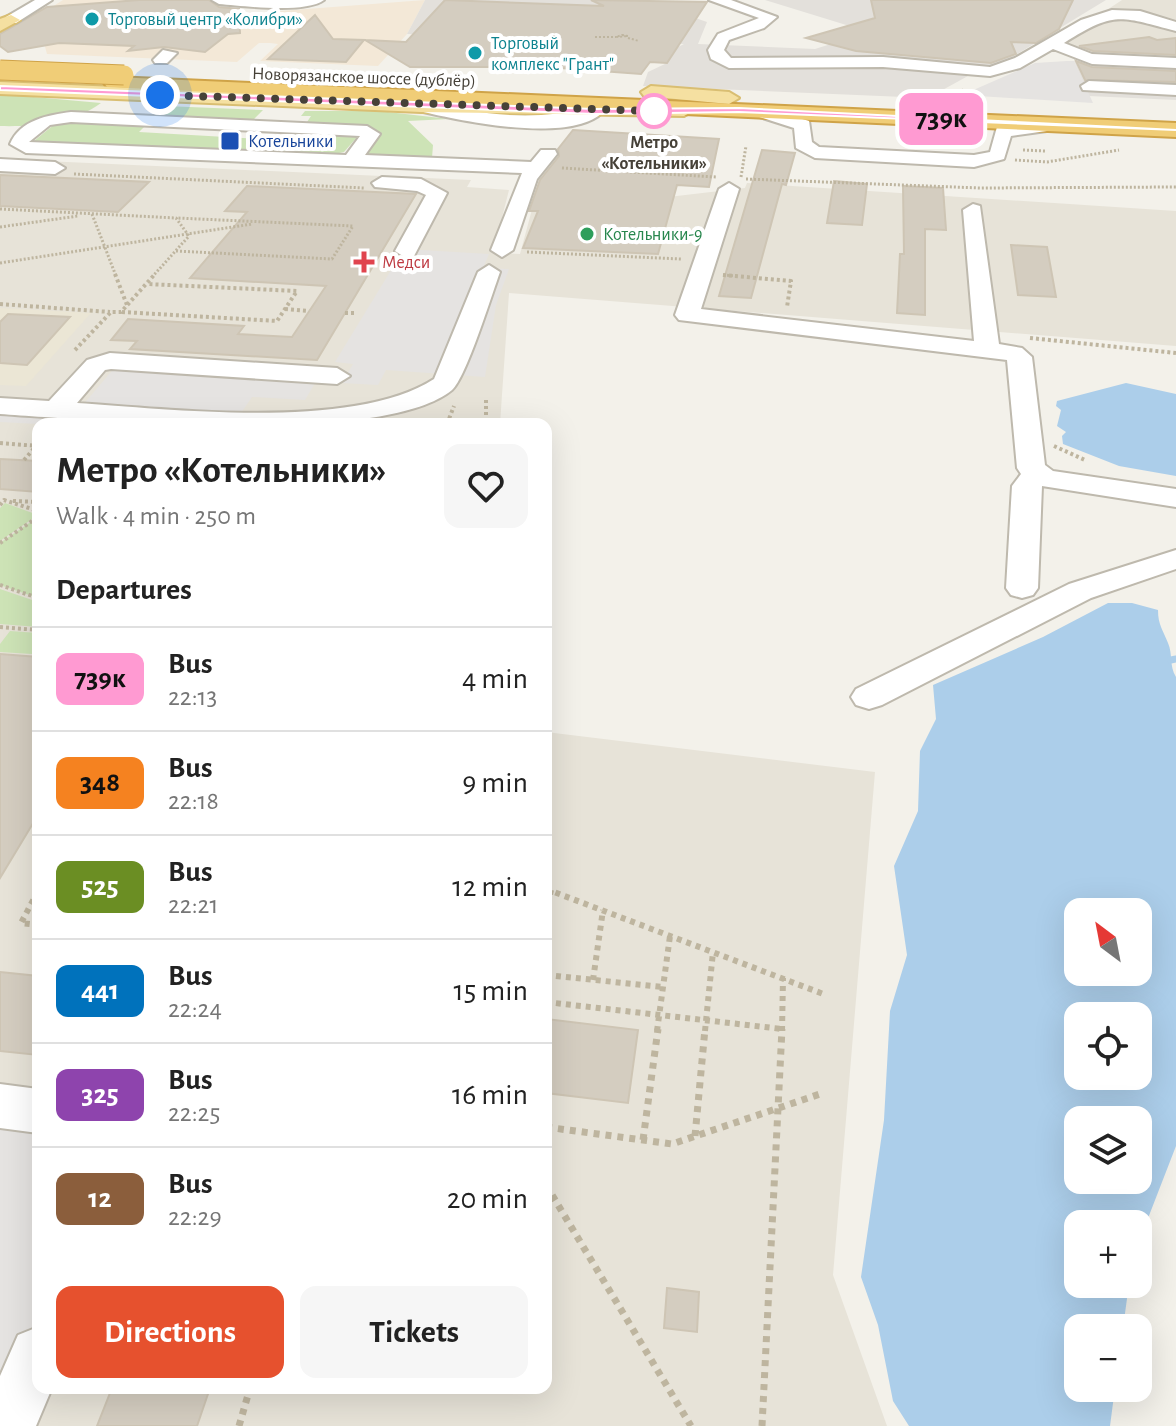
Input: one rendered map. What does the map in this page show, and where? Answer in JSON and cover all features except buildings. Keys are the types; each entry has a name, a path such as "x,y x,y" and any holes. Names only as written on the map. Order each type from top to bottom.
{"highway":[{"path":"4,64 119,79"},
{"path":"0,78 119,79 741,106 1176,118"},
{"path":"741,106 1176,130"}],"main road":[{"name":"Новорязанское шоссе (дублёр)","path":"4,64 573,86 741,106"},
{"name":"Новорязанское шоссе (дублёр)","path":"0,88 594,112 741,106"}],"street":[{"path":"4,22 45,0"},
{"path":"222,0 307,0"},
{"path":"716,0 770,17 759,25 723,37 716,50 719,59 729,63 802,66 848,61 990,71 1033,60 1176,63"},
{"path":"1033,60 1054,42 1122,0 1127,7 1172,26"},
{"path":"1096,15 1146,16"},
{"path":"1172,26 1158,36 1176,44"},
{"path":"1054,42 1067,53 1101,60"},
{"path":"1084,76 1176,70"},
{"path":"1084,76 1176,80"},
{"path":"1084,76 1176,90"},
{"path":"421,106 482,118 557,123 594,112"},
{"path":"741,106 803,125 803,144 815,152 960,161 997,156 1001,152 1003,131 1054,125"},
{"path":"351,161 371,134 367,131 71,117 45,121 19,144 26,147 351,161 531,173"},
{"path":"294,418 343,413 430,394 445,383 531,173 552,146 557,123"},
{"path":"0,165 190,174"},
{"path":"727,183 687,315 986,341 1019,357 1031,468 1035,474 1176,498"},
{"path":"368,186 421,185 437,193 406,251"},
{"path":"973,210 986,341"},
{"path":"56,410 101,362 293,366 337,376"},
{"path":"0,406 189,418"},
{"path":"1022,588 1027,486 1035,474"},
{"path":"869,697 1080,591 1176,559"},
{"path":"0,1106 32,1110"},
{"path":"7,1426 32,1369"}],"path":[{"path":"595,37 625,35 639,41"},
{"path":"746,146 741,178 980,188 1176,187"},
{"path":"1045,151 1023,150 1011,158 1021,162 1047,162 1127,149"},
{"path":"531,173 536,178 540,172 555,168 727,183"},
{"path":"62,173 368,186"},
{"path":"0,209 353,226 332,259 176,251"},
{"path":"0,227 93,214"},
{"path":"93,214 127,306"},
{"path":"176,218 188,235"},
{"path":"0,263 265,222"},
{"path":"121,312 188,235"},
{"path":"495,261 705,260"},
{"path":"0,304 277,321 297,291 147,284"},
{"path":"285,309 309,311"},
{"path":"75,351 111,312"},
{"path":"345,313 356,313"},
{"path":"986,341 1176,353"},
{"path":"486,400 486,418"},
{"path":"449,418 454,406"},
{"path":"0,443 32,445"},
{"path":"24,460 32,451"},
{"path":"1,502 31,502"},
{"path":"1,502 32,510"},
{"path":"0,543 32,521"},
{"path":"0,585 32,596"},
{"path":"0,634 3,627 32,629"},
{"path":"552,891 826,995"},
{"path":"32,902 21,923 32,924"},
{"path":"593,980 603,910"},
{"path":"643,1140 670,936"},
{"path":"695,1136 713,952"},
{"path":"552,976 663,987"},
{"path":"762,1426 780,1107 783,978"},
{"path":"552,1003 782,1029"},
{"path":"552,1128 672,1144 820,1094"},
{"path":"552,1195 691,1426"},
{"path":"239,1426 248,1394"}],"shaded area":[{"path":"63,0 155,0 174,19 425,0 407,34 378,66 260,61 278,44 270,43 259,43 237,62 47,54 41,32 14,31"},
{"path":"425,0 643,0 707,22 698,44 815,49 869,32 765,0 1106,0 999,65 977,71 928,98 643,86 648,72 667,63 678,47 684,44 407,34"},
{"path":"1122,0 1176,0 1176,61 1098,58 1060,41"},
{"path":"1074,61 1176,65 1176,100 1089,96"},
{"path":"1074,61 1093,103 962,95 1035,63"},
{"path":"0,159 471,180 467,187 509,190 493,253 520,254 534,202 583,207 745,188 747,183 1176,211 1176,346 509,293 500,418 32,418 32,1394 552,1394 552,733 875,772 833,1275 887,1426 0,1426"},
{"path":"404,249 489,254 483,268 509,269 496,305 485,377 386,370 378,385 342,383 353,364 335,362"},
{"path":"0,308 91,313 26,386 0,385"},
{"path":"116,366 318,378 305,400 252,397 239,416 82,406"},
{"path":"0,415 49,418 32,418 32,424 0,422"},
{"path":"0,1106 28,1110 32,1122 32,1366 0,1426"}],"green space":[{"path":"0,94 101,103 78,115 53,122 0,126"},
{"path":"165,106 263,110 251,122 162,118 165,111 160,110"},
{"path":"305,111 379,111 449,119 408,121 433,145 432,158 372,159 362,154 376,135 311,124 307,122 311,116 301,116"},
{"path":"56,123 146,125 139,132 312,142 320,132 358,136 344,152 330,155 34,141"},
{"path":"5,503 32,513 32,519 0,541 0,508"},
{"path":"32,521 32,596 0,585 0,543"},
{"path":"0,589 32,600 32,627 0,624"},
{"path":"10,631 32,633 32,654 0,652 0,644"}],"water":[{"path":"1126,383 1176,394 1176,476 1119,466 1063,444 1062,436 1066,432 1057,426 1061,410 1056,406 1057,401"},
{"path":"1108,603 1132,603 1158,610 1169,647 1176,677 1176,1146 1151,1210 1064,1210 1064,1298 1127,1298 1125,1314 1064,1314 1064,1402 1113,1402 1110,1426 909,1426 893,1401 878,1325 861,1277 884,1120 890,1011 907,955 894,866 918,811 920,751 936,719 933,685 1043,637"}],"waterway":[{"path":"1171,660 1176,659"}],"bus line":[{"name":"739к","path":"0,88 594,112 739,110 1176,130"}],"place":[{"name":"Торговый центр «Колибри»","path":"92,19"},
{"name":"Торговый комплекс \"Грант\"","path":"475,53"},
{"name":"Метро «Котельники»","path":"654,111"},
{"name":"Котельники","path":"230,141"},
{"name":"Котельники-9","path":"587,234"},
{"name":"Медси","path":"364,262"}],"route":[{"path":"160,95 594,112 654,111"}]}
